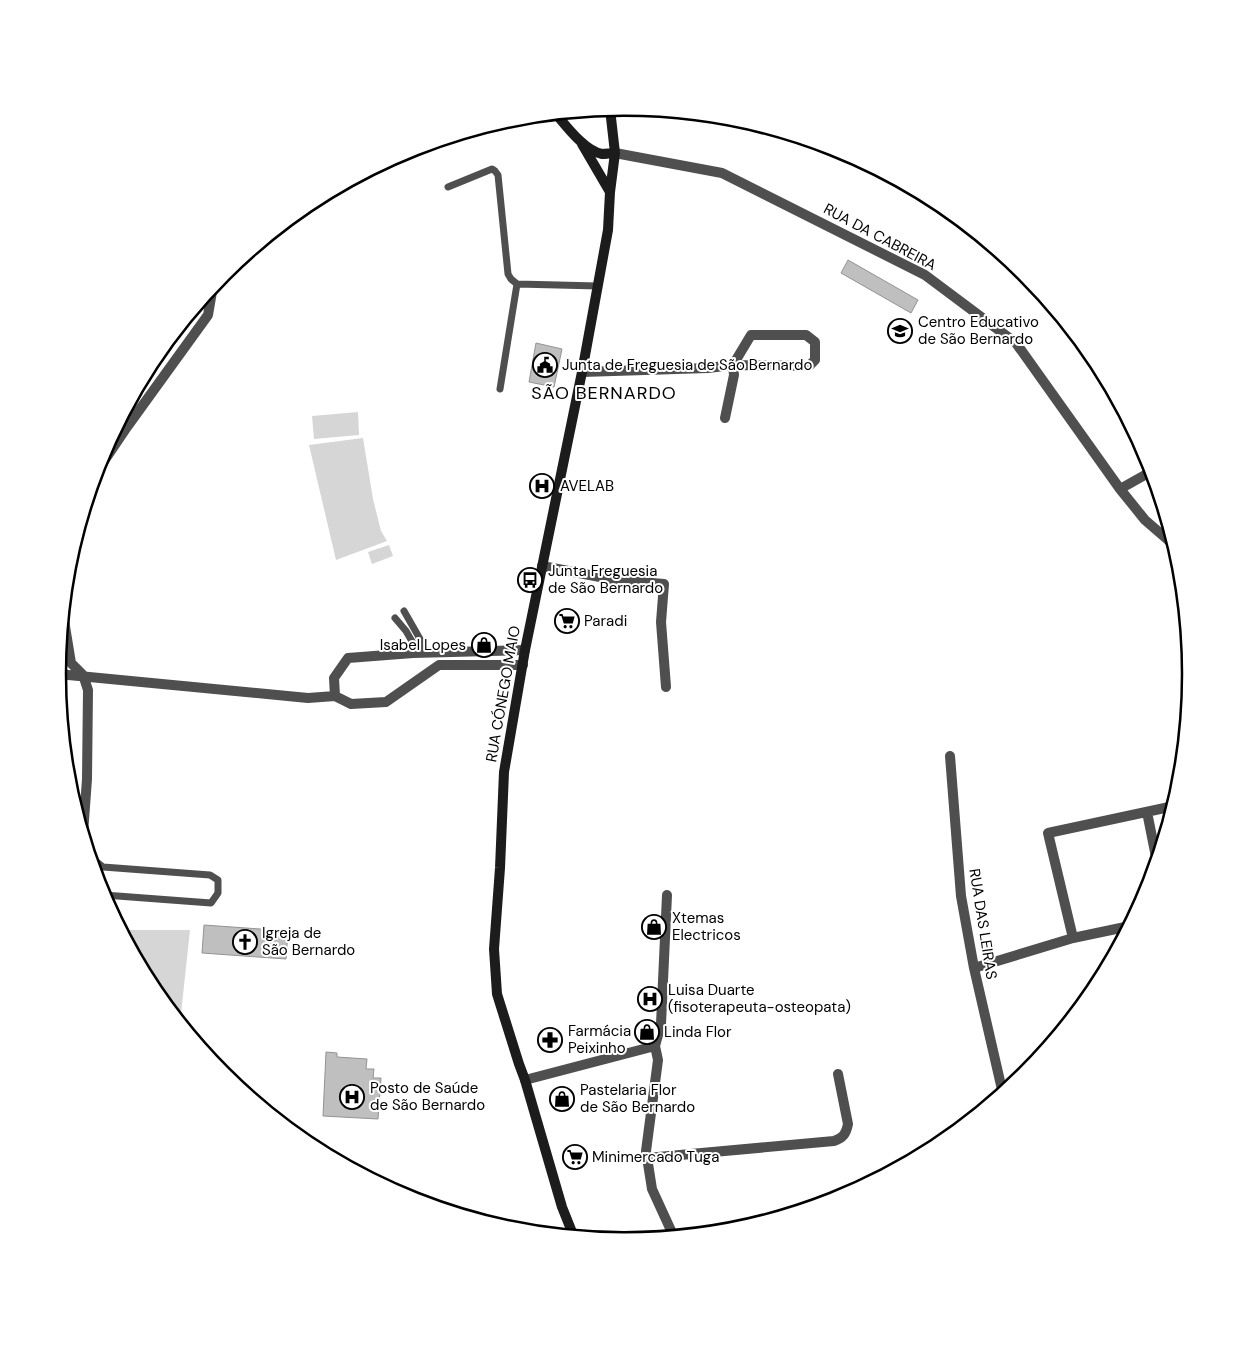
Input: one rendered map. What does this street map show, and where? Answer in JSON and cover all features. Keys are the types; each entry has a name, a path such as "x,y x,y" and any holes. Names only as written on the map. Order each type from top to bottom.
{"main road":[{"name":"RUA CÓNEGO MAIO","path":"572,1230 562,1207 525,1080 497,994 494,949 504,772 525,650 582,372 608,230 615,153 611,116"},
{"path":"562,120 581,141 596,152 602,154 615,153"},
{"path":"581,141 610,192"}],"street":[{"name":"RUA DA CABREIRA","path":"615,153 722,173 925,275 1016,344 1120,489 1145,520 1166,538"},
{"path":"119,439 208,316 211,300"},
{"path":"582,372 708,368 732,365 809,366 815,360 815,342 806,335 751,335 732,365 734,375 725,418"},
{"path":"1120,489 1145,475"},
{"path":"542,566 616,580 664,584 661,622 666,687"},
{"path":"67,636 71,663 83,675 88,690 87,779 84,816"},
{"path":"335,696 334,678 348,658 413,653 525,650"},
{"path":"66,674 308,698 335,696 351,704 386,702 439,665 523,665"},
{"name":"RUA DAS LEIRAS","path":"950,756 960,896 974,968 1001,1086"},
{"path":"1074,938 1048,833 1167,808"},
{"path":"1147,812 1154,849"},
{"path":"668,895 660,1024 655,1046 658,1060 646,1151 652,1188 671,1231"},
{"path":"974,968 1074,938 1121,928"},
{"path":"525,1080 655,1046"},
{"path":"647,1158 834,1141 842,1138 847,1131 848,1124 838,1074"}],"lane":[{"path":"448,187 492,169 498,175 508,274 517,284 598,286"},
{"path":"500,389 517,284"},
{"path":"404,611 428,653"},
{"path":"395,618 413,643 413,653"},
{"path":"100,865 103,867 210,875 218,880 218,892 210,904 113,896"}],"shaded area":[{"path":"358,412 359,435 314,439 312,416"},
{"path":"363,438 373,499 381,531 387,541 336,560 309,445"},
{"path":"389,545 393,556 372,564 368,552"},
{"path":"129,930 190,930 181,1013 160,985"}],"building":[{"path":"848,260 918,300 911,313 841,273"},
{"name":"Junta de Freguesia de São Bernardo","path":"536,343 562,349 554,387 529,382"},
{"name":"Igreja de São Bernardo","path":"204,925 288,931 286,959 202,953"},
{"name":"Posto de Saúde de São Bernardo","path":"326,1052 337,1053 337,1057 367,1059 366,1069 374,1069 373,1078 381,1078 378,1119 323,1116"}],"place":[{"name":"Centro Educativo de São Bernardo","path":"900,331"},
{"name":"Junta de Freguesia de São Bernardo","path":"545,365"},
{"name":"AVELAB","path":"542,486"},
{"name":"Junta Freguesia de São Bernardo","path":"530,580"},
{"name":"Paradi","path":"567,621"},
{"name":"Isabel Lopes","path":"484,645"},
{"name":"Xtemas Electricos","path":"654,927"},
{"name":"Igreja de São Bernardo","path":"245,942"},
{"name":"Luisa Duarte (fisoterapeuta-osteopata)","path":"650,999"},
{"name":"Linda Flor","path":"647,1032"},
{"name":"Farmácia Peixinho","path":"550,1040"},
{"name":"Posto de Saúde de São Bernardo","path":"352,1097"},
{"name":"Pastelaria Flor de São Bernardo","path":"562,1099"},
{"name":"Minimercado Tuga","path":"575,1157"}],"district":[{"name":"SÃO BERNARDO","path":"604,393"}]}
